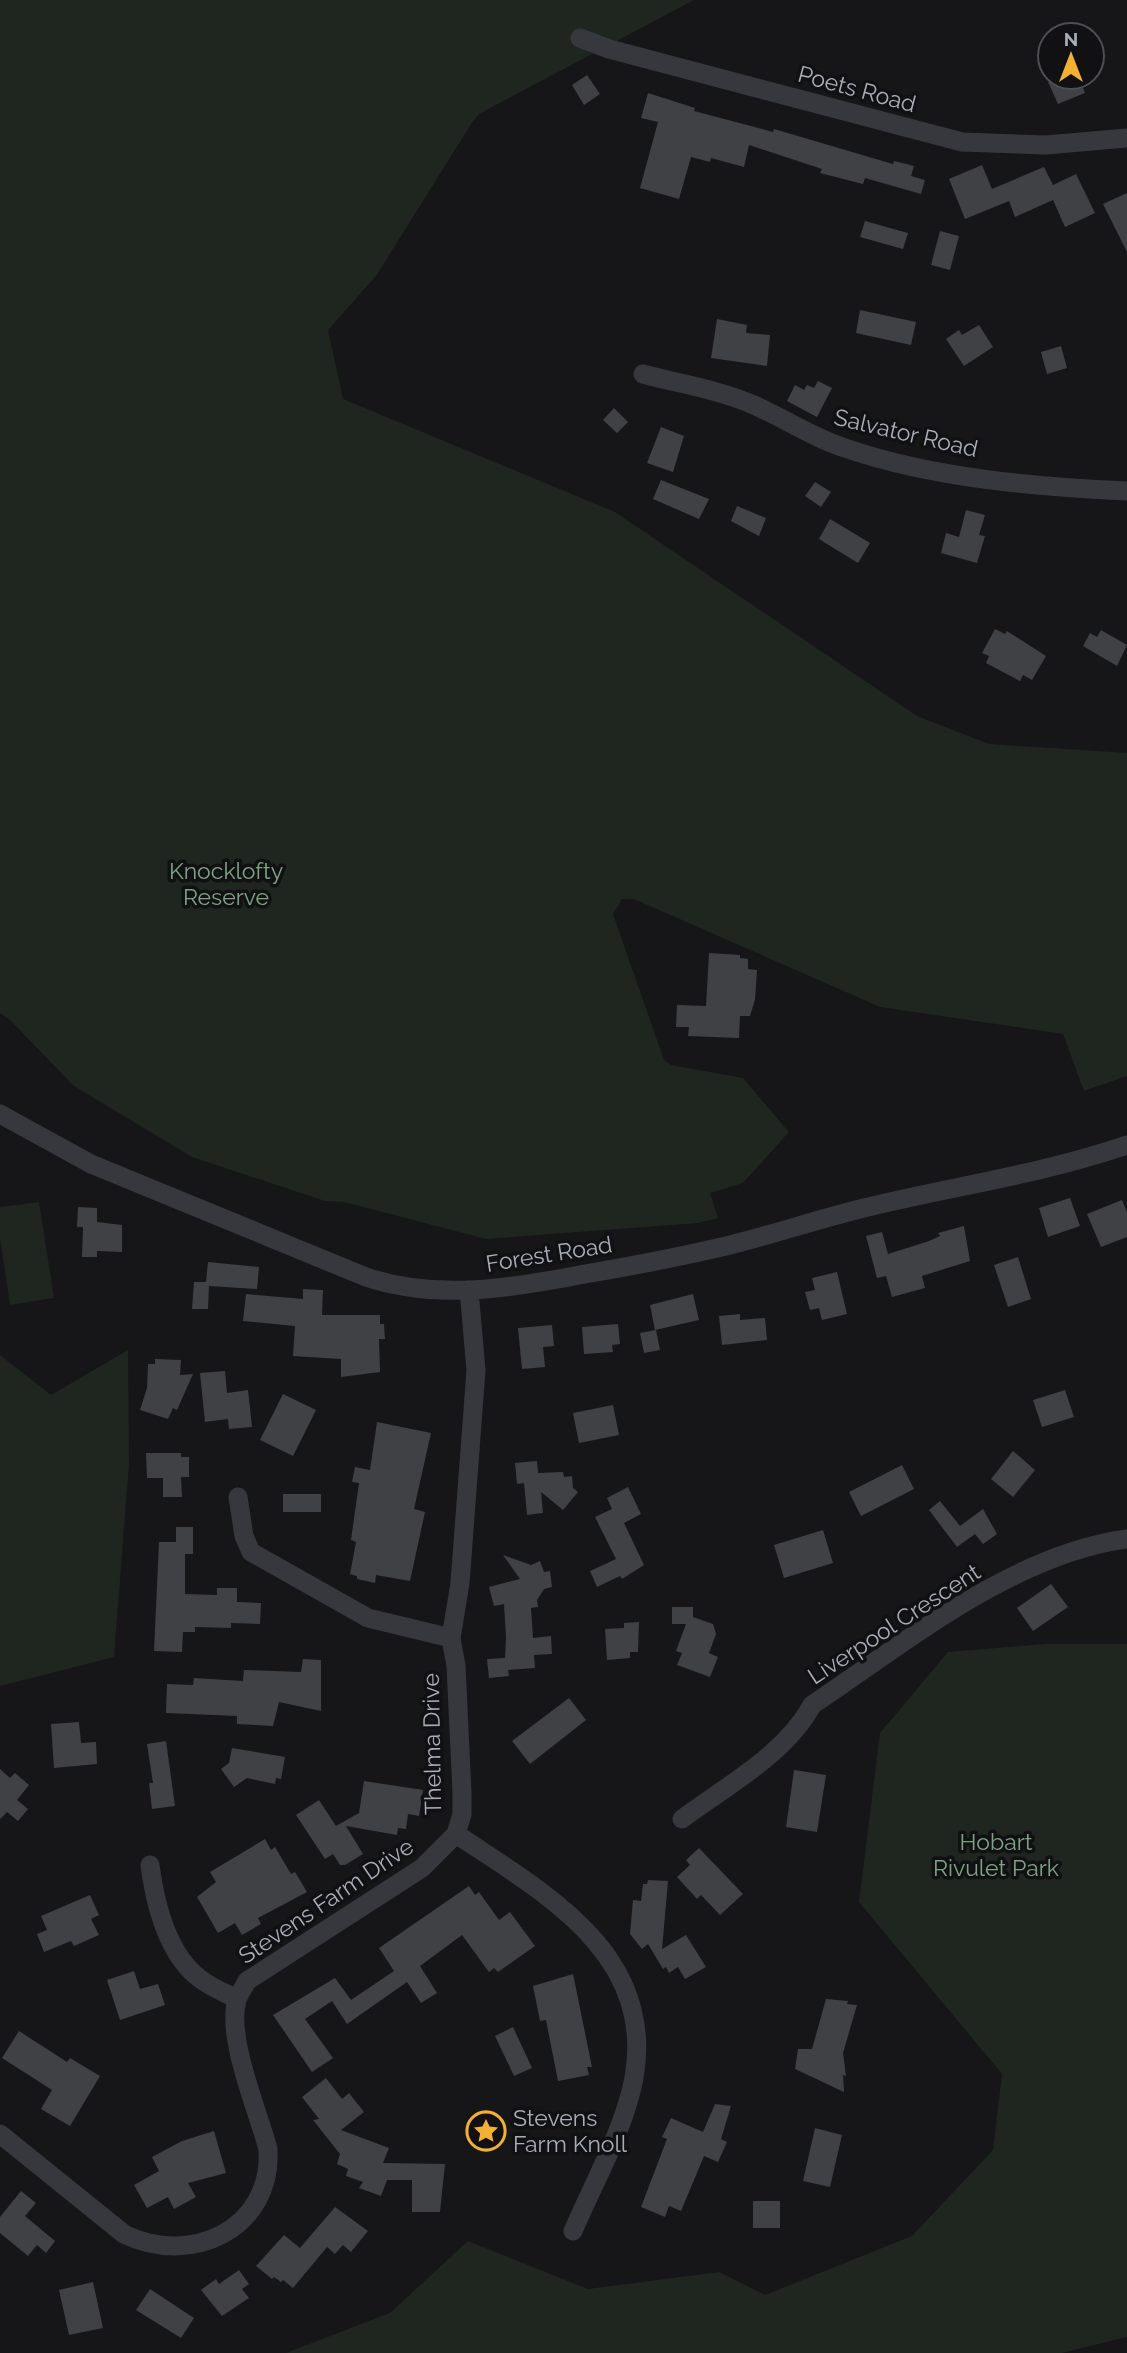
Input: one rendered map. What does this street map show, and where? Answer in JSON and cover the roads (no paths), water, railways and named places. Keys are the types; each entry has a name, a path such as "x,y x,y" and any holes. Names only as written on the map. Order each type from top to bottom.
{"street":[{"name":"Poets Road","path":"580,38 609,49 962,142 1046,145 1127,138"},
{"name":"Salvator Road","path":"643,374 754,405 814,436 879,457 938,471 1074,489 1127,491"},
{"name":"Forest Road","path":"0,1114 91,1164 366,1277 394,1286 429,1291 535,1283 728,1246 865,1208 994,1182 1127,1145"},
{"name":"Thelma Drive","path":"469,1290 476,1370 460,1583 451,1637 456,1667 462,1793 462,1814 456,1834 505,1864 596,1940 617,1968 633,2005 637,2035 634,2077 623,2114 573,2231"},
{"path":"238,1497 244,1536 251,1552 368,1618 451,1637"},
{"name":"Liverpool Crescent","path":"682,1819 752,1768 802,1724 812,1705 966,1602 1042,1563 1108,1541 1127,1539"},
{"name":"Stevens Farm Drive","path":"0,2134 124,2234 144,2244 163,2248 184,2247 225,2232 253,2207 262,2192 269,2164 268,2149 238,2043 235,2018 237,2000 247,1981 422,1868 456,1834"},
{"path":"150,1865 155,1904 188,1968 201,1980 237,2000"}],"place":[{"name":"Stevens Farm Knoll","path":"486,2131"}],"park label":[{"name":"Knocklofty Reserve","path":"226,884"},
{"name":"Hobart Rivulet Park","path":"996,1855"}]}
